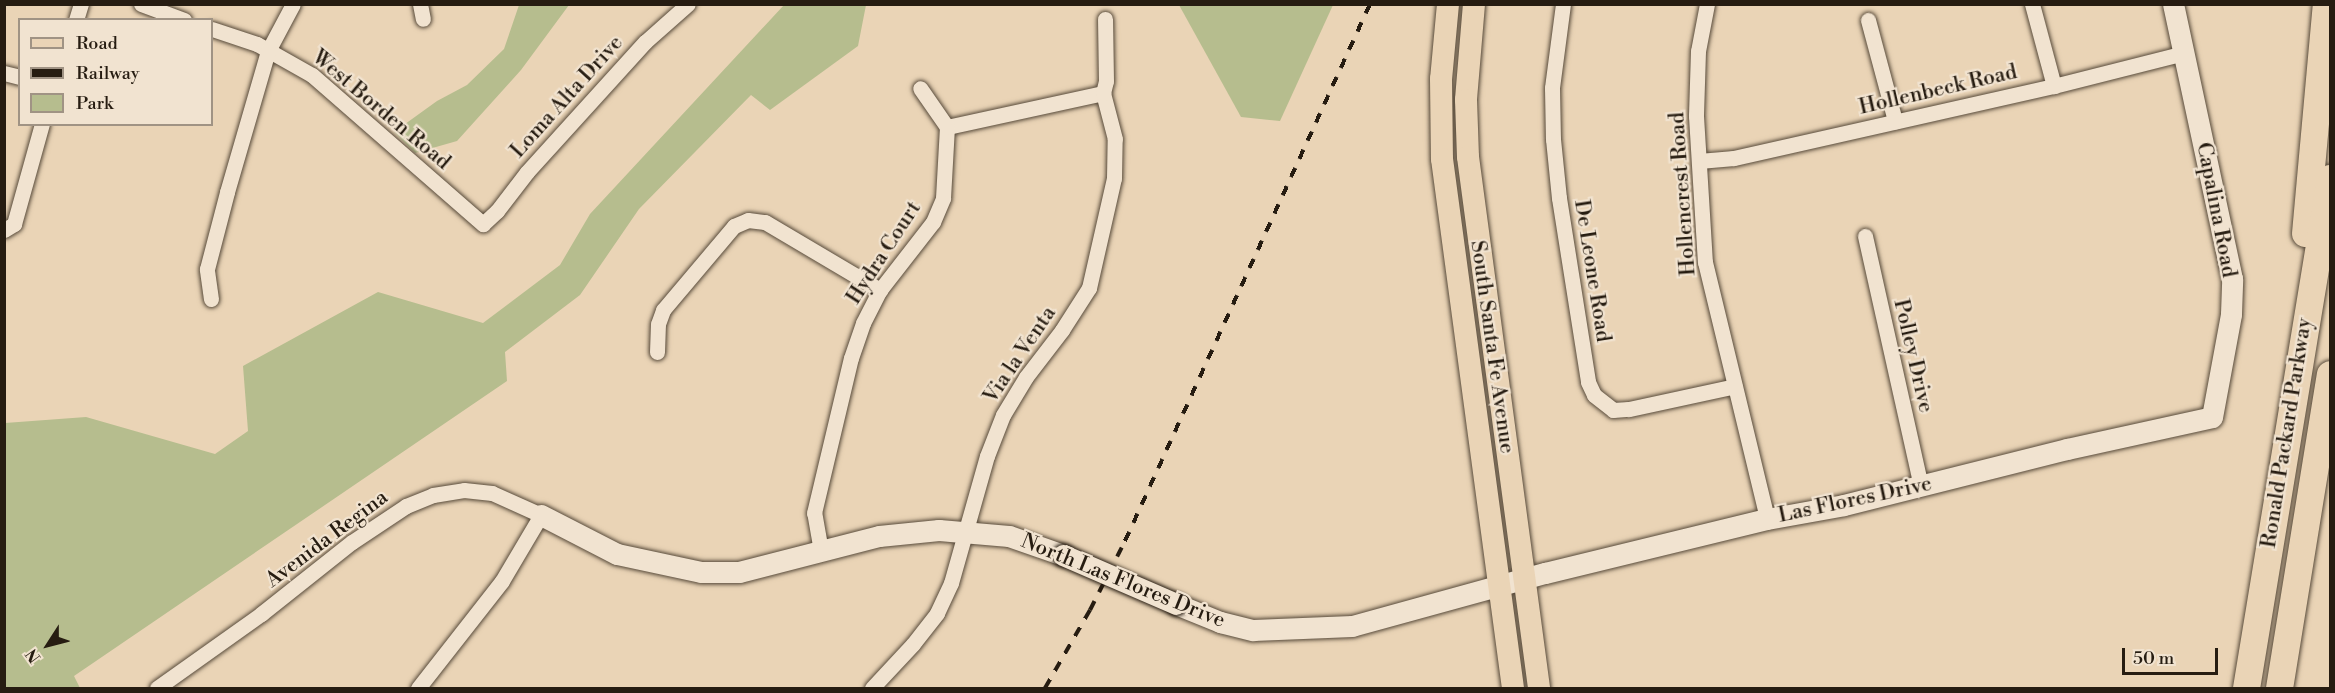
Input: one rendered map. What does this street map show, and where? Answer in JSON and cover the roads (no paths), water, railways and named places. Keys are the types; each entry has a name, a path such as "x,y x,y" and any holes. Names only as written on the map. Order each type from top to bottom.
{"highway":[{"path":"2286,436 2326,4"},
{"name":"Ronald Packard Parkway","path":"2246,688 2286,436 2331,178"},
{"name":"Ronald Packard Parkway","path":"2279,688 2331,374"}],"main road":[{"name":"South Santa Fe Avenue","path":"1448,4 1441,79 1442,159 1513,688"},
{"name":"South Santa Fe Avenue","path":"1474,4 1466,100 1468,157 1539,688"}],"street":[{"path":"141,4 179,18"},
{"path":"211,299 207,269 268,51 293,4"},
{"name":"Loma Alta Drive","path":"483,224 498,211 527,172 645,42 688,4"},
{"name":"De Leone Road","path":"1563,4 1552,88 1553,139 1559,198 1588,382 1594,394 1613,410 1629,409 1735,386"},
{"name":"Hollencrest Road","path":"1707,4 1698,51 1696,116 1705,262 1767,519"},
{"path":"2032,4 2054,86"},
{"name":"Capalina Road","path":"2173,4 2232,279 2231,314 2212,417"},
{"name":"Via la Venta","path":"873,688 913,644 937,613 951,583 987,456 1004,415 1026,377 1062,330 1089,288 1114,178 1115,139 1102,93 1106,81 1105,19"},
{"path":"1868,20 1895,121"},
{"name":"West Borden Road","path":"213,29 268,51 312,75 483,224"},
{"name":"Hollenbeck Road","path":"1699,160 1734,158 2054,86 2184,53"},
{"path":"920,88 947,126 1102,93"},
{"path":"4,230 14,224 41,126"},
{"name":"Hydra Court","path":"821,551 814,513 851,358 863,323 880,290 933,222 943,198 947,126"},
{"path":"657,352 658,324 663,310 734,226 748,220 765,222 880,290"},
{"name":"Polley Drive","path":"1865,236 1921,486"},
{"name":"Las Flores Drive","path":"1499,584 1767,519 1844,505 2067,449 2212,417"},
{"name":"Avenida Regina","path":"157,688 261,614 352,542 406,506 434,495 464,490 492,493 541,515"},
{"path":"418,688 502,581 541,515"},
{"name":"North Las Flores Drive","path":"541,515 617,554 701,572 739,572 879,536 939,530 1009,536 1063,555 1221,622 1253,630 1352,626 1499,584"}],"railway":[{"path":"1045,688 1090,610 1125,541 1370,4"}]}
